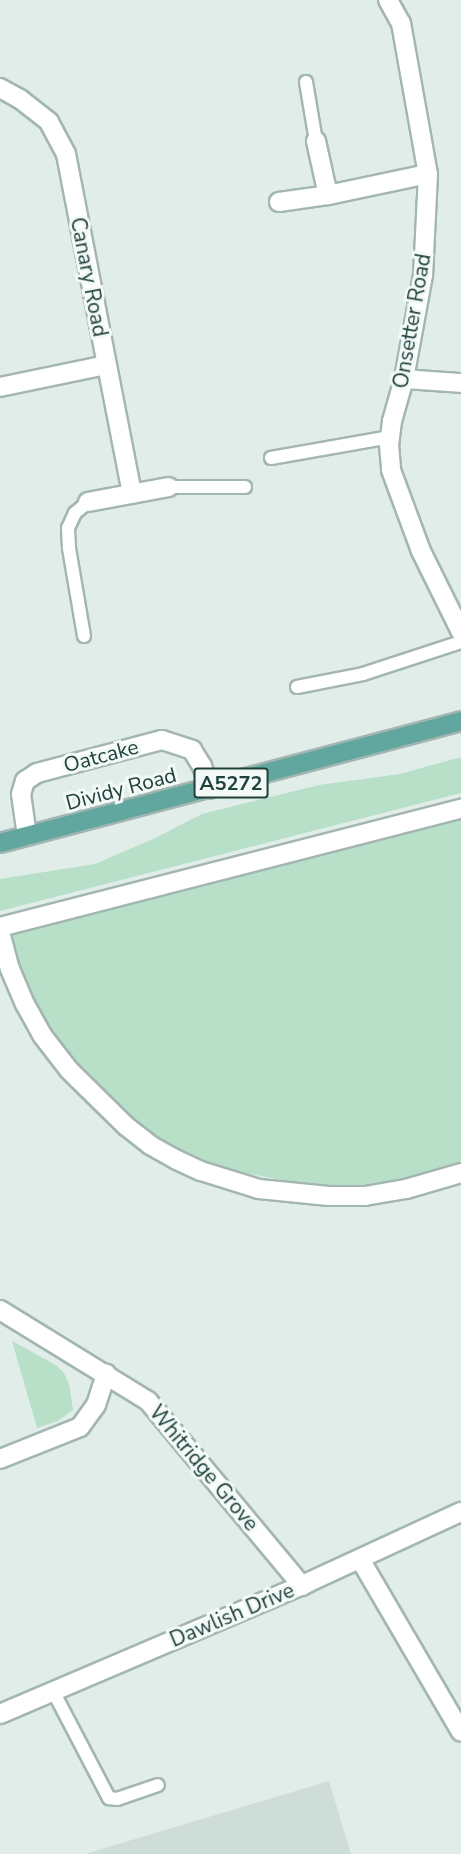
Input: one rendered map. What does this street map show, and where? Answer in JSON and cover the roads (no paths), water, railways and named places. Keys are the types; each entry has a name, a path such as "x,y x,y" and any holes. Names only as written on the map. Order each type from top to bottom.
{"main road":[{"name":"Dividy Road","path":"0,843 461,721"}],"street":[{"name":"Onsetter Road","path":"388,0 401,23 428,174 428,225 423,275 404,379 390,437 391,470 401,503 421,551 461,632"},
{"name":"Canary Road","path":"0,88 20,99 49,122 66,154 132,494"},
{"path":"316,141 328,195"},
{"path":"279,202 328,195 428,174"},
{"path":"0,387 106,365"},
{"path":"404,379 461,383"},
{"path":"88,502 169,487"},
{"name":"Oatcake","path":"27,836 21,794 25,781 37,773 162,740 192,750 202,765 210,789"},
{"path":"0,927 461,809"},
{"path":"0,932 10,969 25,1004 42,1035 69,1070 134,1132 177,1160 201,1171 259,1189 329,1196 365,1196 406,1189 461,1173"},
{"name":"Whitridge Grove","path":"0,1310 148,1401 302,1586"},
{"path":"0,1459 80,1427 96,1405 106,1374"},
{"name":"Dawlish Drive","path":"0,1714 302,1586 461,1512"},
{"path":"360,1559 461,1732"}],"lane":[{"path":"306,82 316,141"},
{"path":"271,458 390,437"},
{"path":"169,487 245,487"},
{"path":"84,636 69,548 69,528 75,513 88,502"},
{"path":"297,687 363,674 461,642"},
{"path":"53,1691 109,1798 117,1799 158,1785"}]}
